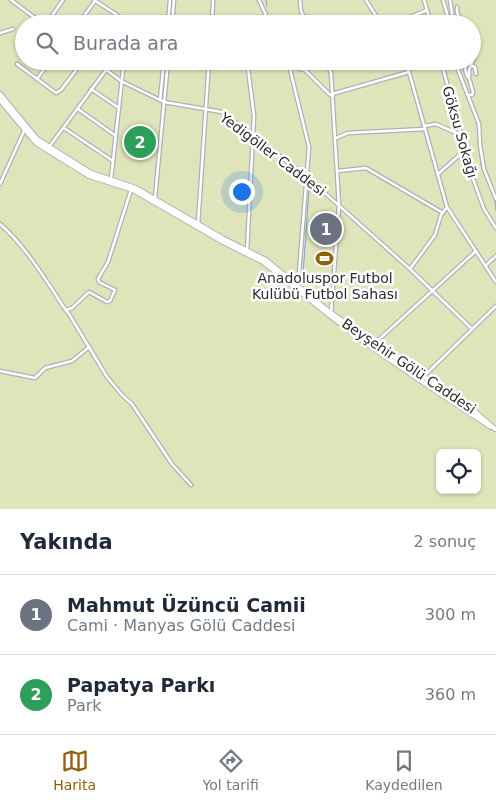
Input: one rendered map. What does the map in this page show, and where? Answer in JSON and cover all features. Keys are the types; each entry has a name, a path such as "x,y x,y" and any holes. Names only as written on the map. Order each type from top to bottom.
{"main road":[{"name":"Beyşehir Gölü Caddesi","path":"0,94 32,137 91,173 133,187 266,260 330,314 422,379 472,409 496,430"},
{"path":"0,100 26,130"},
{"path":"32,137 89,176 111,181 154,200 223,242 263,262 297,288"}],"street":[{"path":"11,0 32,15"},
{"path":"55,0 60,4"},
{"path":"52,15 63,0"},
{"path":"171,15 172,0"},
{"path":"212,15 213,0"},
{"path":"259,0 266,15"},
{"path":"300,0 300,11 302,15"},
{"path":"366,0 375,15"},
{"path":"424,0 428,15"},
{"path":"443,0 447,15"},
{"path":"451,0 450,6 453,15"},
{"path":"85,15 96,1 117,15"},
{"path":"457,6 458,15"},
{"path":"415,15 427,10"},
{"path":"0,33 13,29"},
{"path":"25,70 53,92 58,93 76,70"},
{"path":"37,79 44,70"},
{"path":"49,147 106,70"},
{"name":"Yedigöller Caddesi","path":"106,70 122,81 164,102 222,112 307,177 410,269 472,329"},
{"path":"111,181 123,70"},
{"path":"160,100 165,70"},
{"path":"154,200 166,70"},
{"path":"198,224 208,70"},
{"path":"247,251 254,136 254,114 248,70"},
{"path":"291,70 309,147 297,288"},
{"path":"304,70 332,95"},
{"path":"330,70 340,206 330,314"},
{"name":"Göksu Sokağı","path":"443,70 461,136 463,151 484,209 496,228"},
{"path":"458,70 480,128 480,145 484,169 496,199"},
{"path":"465,70 473,93 468,95"},
{"path":"469,70 469,78"},
{"path":"475,70 476,74"},
{"path":"332,95 409,72 447,207 496,282"},
{"path":"91,89 118,108"},
{"path":"78,109 116,136"},
{"path":"336,138 348,133 424,128 436,124 461,136"},
{"path":"64,128 113,161"},
{"path":"0,184 26,130"},
{"path":"438,174 463,151"},
{"path":"338,171 365,168 443,213"},
{"path":"66,310 72,308 89,292 107,302 110,301 115,290 99,282 98,279 108,262 131,190"},
{"path":"410,269 435,235 447,207"},
{"path":"0,224 43,276 90,347 107,377 132,404 172,464 191,485"},
{"path":"373,345 476,251"},
{"path":"485,266 496,256"},
{"path":"422,379 496,306"},
{"path":"0,371 35,378 45,368 72,360 90,347"}],"green space":[{"path":"0,0 496,0 496,509 0,509"}],"waterway":[{"path":"266,0 267,6"},
{"path":"442,0 446,15"},
{"path":"457,70 478,126"},
{"path":"478,139 481,164 495,199 496,211"},
{"path":"303,275 309,189 312,186"}],"place":[{"name":"Papatya Parkı","path":"140,142"},
{"name":"Mahmut Üzüncü Camii","path":"326,229"},
{"name":"Anadoluspor Futbol Kulübü Futbol Sahası","path":"325,258"}]}
